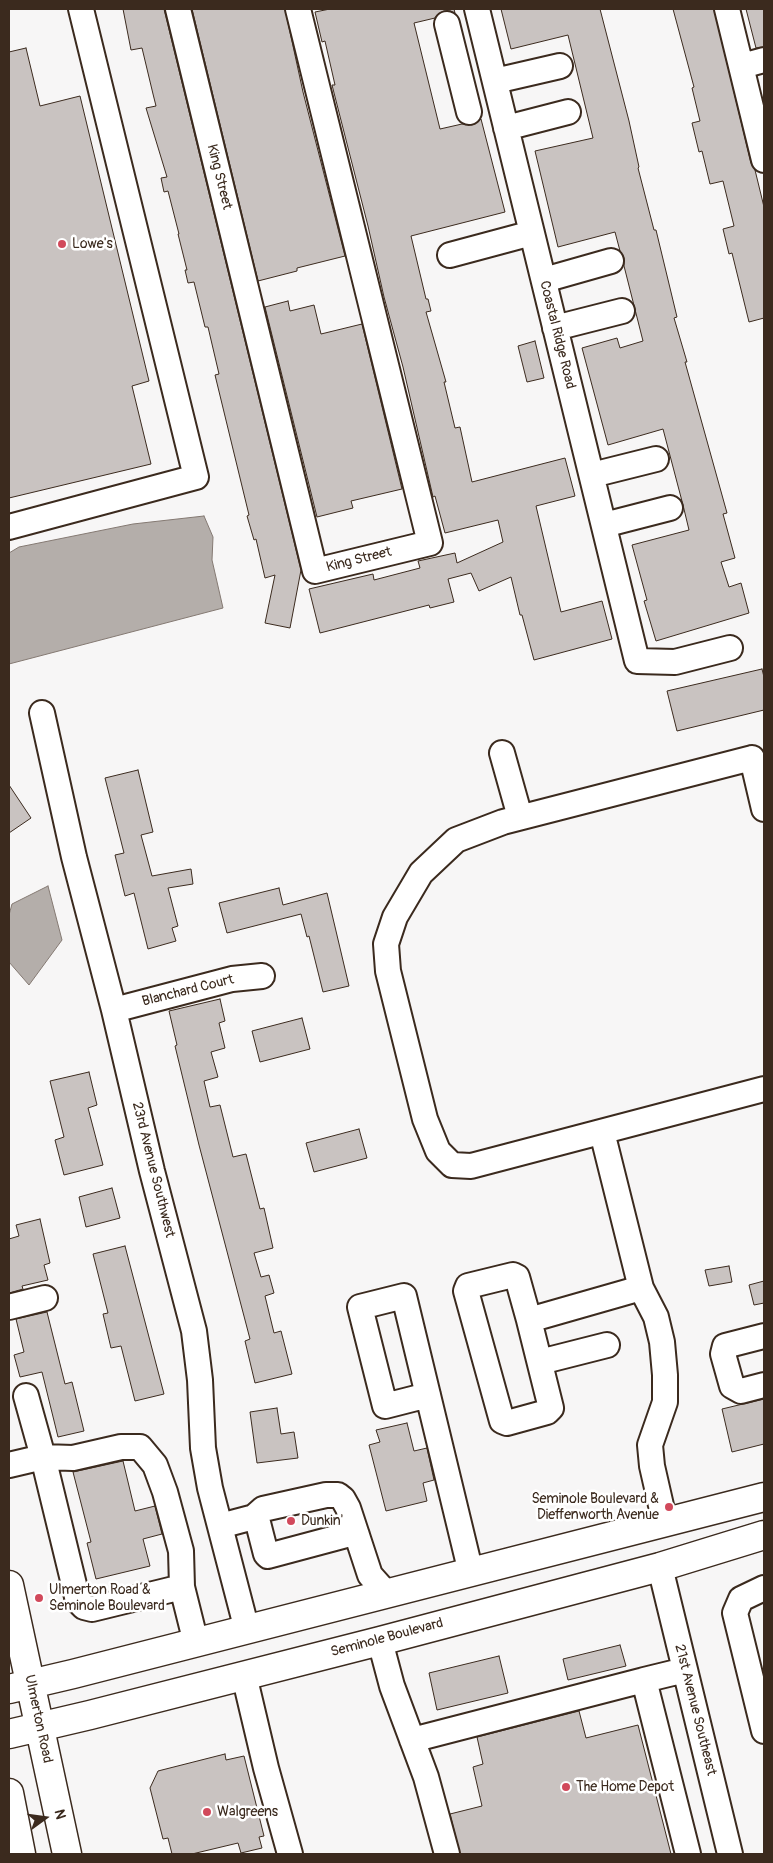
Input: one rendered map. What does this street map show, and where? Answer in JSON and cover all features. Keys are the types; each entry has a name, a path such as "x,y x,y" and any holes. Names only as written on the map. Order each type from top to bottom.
{"main road":[{"path":"20,1686 196,1643 764,1497"},
{"path":"660,1566 665,1523"},
{"name":"Seminole Boulevard","path":"9,1734 380,1641 660,1566 764,1535"},
{"name":"Ulmerton Road","path":"9,1585 20,1686 40,1727 67,1854"},
{"path":"9,1793 16,1846"}],"street":[{"path":"9,527 196,478 80,9"},
{"name":"King Street","path":"178,9 315,571 430,543 298,9"},
{"name":"Coastal Ridge Road","path":"477,9 638,661 675,662 730,648"},
{"path":"727,9 764,160"},
{"path":"447,24 468,112"},
{"path":"456,63 488,54"},
{"path":"742,66 764,60"},
{"path":"494,81 560,66"},
{"path":"506,128 568,112"},
{"path":"450,255 532,234"},
{"path":"544,280 611,260"},
{"path":"555,328 622,310"},
{"path":"592,475 656,459"},
{"path":"604,526 670,508"},
{"name":"23rd Avenue Southwest","path":"42,713 74,857 194,1331 200,1380 203,1448 210,1488 246,1630"},
{"path":"502,753 520,817"},
{"path":"764,809 752,758 503,822 456,840 421,873 395,917 386,944 388,971 425,1119 438,1150 452,1164 471,1166 764,1088"},
{"name":"Blanchard Court","path":"114,1010 232,979 262,976"},
{"path":"602,1132 641,1288 656,1318 662,1342 665,1375 664,1402 650,1445 652,1466 665,1523"},
{"path":"513,1275 517,1277 529,1320 551,1408 547,1412 507,1423 502,1421 466,1291 468,1286 513,1275"},
{"path":"529,1320 641,1288"},
{"path":"9,1307 45,1298"},
{"path":"764,1336 725,1346 722,1354 732,1386 741,1391 764,1385"},
{"path":"540,1362 607,1345"},
{"path":"428,1395 471,1573"},
{"path":"26,1396 78,1601 84,1607 92,1609 182,1587"},
{"path":"9,1465 43,1457 73,1458 121,1447 140,1447 155,1465 165,1492 181,1551 182,1587 196,1643"},
{"path":"220,1526 254,1517 263,1510 332,1494 338,1495 346,1504 370,1575 387,1594"},
{"path":"254,1517 257,1519 268,1556 354,1533 357,1535"},
{"name":"21st Avenue Southeast","path":"660,1566 730,1854"},
{"path":"764,1588 741,1599 735,1613 764,1730"},
{"path":"380,1641 392,1686 426,1777 447,1854"},
{"path":"412,1740 685,1670"},
{"path":"244,1675 266,1768 290,1854"},
{"path":"644,1680 688,1854"}],"shaded area":[{"path":"204,516 213,537 212,560 223,608 9,664 9,553 19,547 133,524"},
{"path":"48,886 62,940 29,985 9,962 9,915 12,904"}],"building":[{"path":"123,9 164,9 301,570 290,628 265,623 275,575 265,578 256,539 254,540 247,516 249,515 215,375 219,374 208,327 205,327 194,282 188,283 185,270 187,270 168,191 164,192 161,178 167,177 146,108 156,106 142,48 131,50"},
{"path":"192,9 285,9 303,92 345,256 297,268 297,271 258,281"},
{"path":"330,9 454,9 455,13 444,11 435,18 414,23 440,129 462,124 472,125 481,119 505,212 411,236 426,299 428,299 431,311 426,312 446,382 444,382 455,428 460,427 472,482 565,458 575,496 536,506 561,612 602,601 612,639 534,660 511,577 479,591 471,573 448,579 454,602 430,608 429,605 320,633 309,589 373,574 374,580 420,568 418,561 455,553 457,563 503,542 498,520 445,533 435,496 433,497 403,367 332,85 335,85 325,41 322,42 315,12"},
{"path":"501,9 600,9 629,121 638,168 654,230 656,230 677,317 674,318 687,362 685,362 727,513 723,514 735,558 721,562 729,587 741,583 749,613 656,641 644,601 647,600 632,545 689,530 683,505 663,429 608,445 582,348 617,338 620,348 643,341 624,266 624,258 615,232 558,247 535,151 593,138 568,35 511,49"},
{"path":"673,9 714,9 751,163 755,170 764,207 764,318 749,322 732,253 729,254 723,229 734,226 723,181 710,184 702,151 699,152 692,123 700,121 692,88 694,87"},
{"path":"746,9 764,9 764,47 756,48"},
{"name":"Lowe's","path":"26,48 40,106 80,96 149,381 132,386 151,464 9,498 9,52"},
{"path":"288,301 290,311 314,305 321,334 362,324 402,489 351,501 353,508 317,517 265,307"},
{"path":"535,341 544,378 527,382 518,346"},
{"path":"762,669 764,677 764,710 677,731 667,691"},
{"path":"138,770 153,832 141,835 152,876 191,869 193,884 168,888 178,926 172,928 176,941 148,949 134,893 125,896 115,855 124,853 105,778"},
{"path":"9,785 31,818 9,833"},
{"path":"279,888 283,905 327,893 349,986 323,992 309,936 307,937 301,914 227,933 219,903"},
{"path":"220,999 225,1021 219,1023 225,1048 211,1052 218,1077 204,1081 210,1107 220,1105 233,1157 246,1154 260,1209 264,1208 273,1248 254,1253 261,1277 269,1275 274,1293 265,1296 274,1333 281,1331 292,1374 255,1383 245,1341 250,1339 199,1145 175,1046 177,1045 169,1011"},
{"path":"302,1018 310,1049 260,1062 252,1031"},
{"path":"89,1072 97,1105 88,1108 103,1165 64,1175 55,1140 64,1137 50,1081"},
{"path":"359,1129 367,1158 314,1172 306,1143"},
{"path":"112,1188 120,1218 86,1227 79,1197"},
{"path":"40,1219 50,1263 44,1265 48,1280 22,1286 23,1289 9,1293 9,1239 19,1236 16,1225"},
{"path":"125,1246 164,1394 135,1401 121,1346 111,1348 103,1314 108,1313 93,1254"},
{"path":"729,1266 732,1282 709,1286 705,1270"},
{"path":"764,1281 764,1303 754,1305 749,1285"},
{"path":"47,1312 65,1384 72,1382 84,1431 58,1437 42,1372 20,1377 14,1355 24,1352 16,1319"},
{"path":"764,1399 764,1444 732,1452 722,1409"},
{"path":"277,1408 281,1434 294,1432 298,1458 257,1463 250,1412"},
{"path":"407,1423 414,1451 427,1448 434,1480 423,1483 427,1501 386,1511 369,1445 380,1442 376,1430"},
{"path":"123,1461 135,1511 155,1506 162,1534 143,1539 150,1566 96,1579 87,1543 91,1542 73,1472"},
{"path":"620,1645 626,1666 568,1680 563,1659"},
{"path":"499,1656 508,1693 437,1710 429,1673"},
{"name":"The Home Depot","path":"579,1711 586,1738 638,1725 671,1854 460,1854 450,1814 482,1806 473,1767 483,1764 477,1737"},
{"name":"Walgreens","path":"225,1754 226,1760 244,1756 264,1836 259,1837 262,1848 241,1853 238,1843 192,1854 172,1854 168,1838 163,1839 150,1788 158,1771"}],"place":[{"name":"Lowe's","path":"62,244"},
{"name":"Seminole Boulevard & Dieffenworth Avenue","path":"669,1507"},
{"name":"Dunkin'","path":"291,1521"},
{"name":"Ulmerton Road & Seminole Boulevard","path":"39,1598"},
{"name":"The Home Depot","path":"566,1787"},
{"name":"Walgreens","path":"207,1812"}]}
